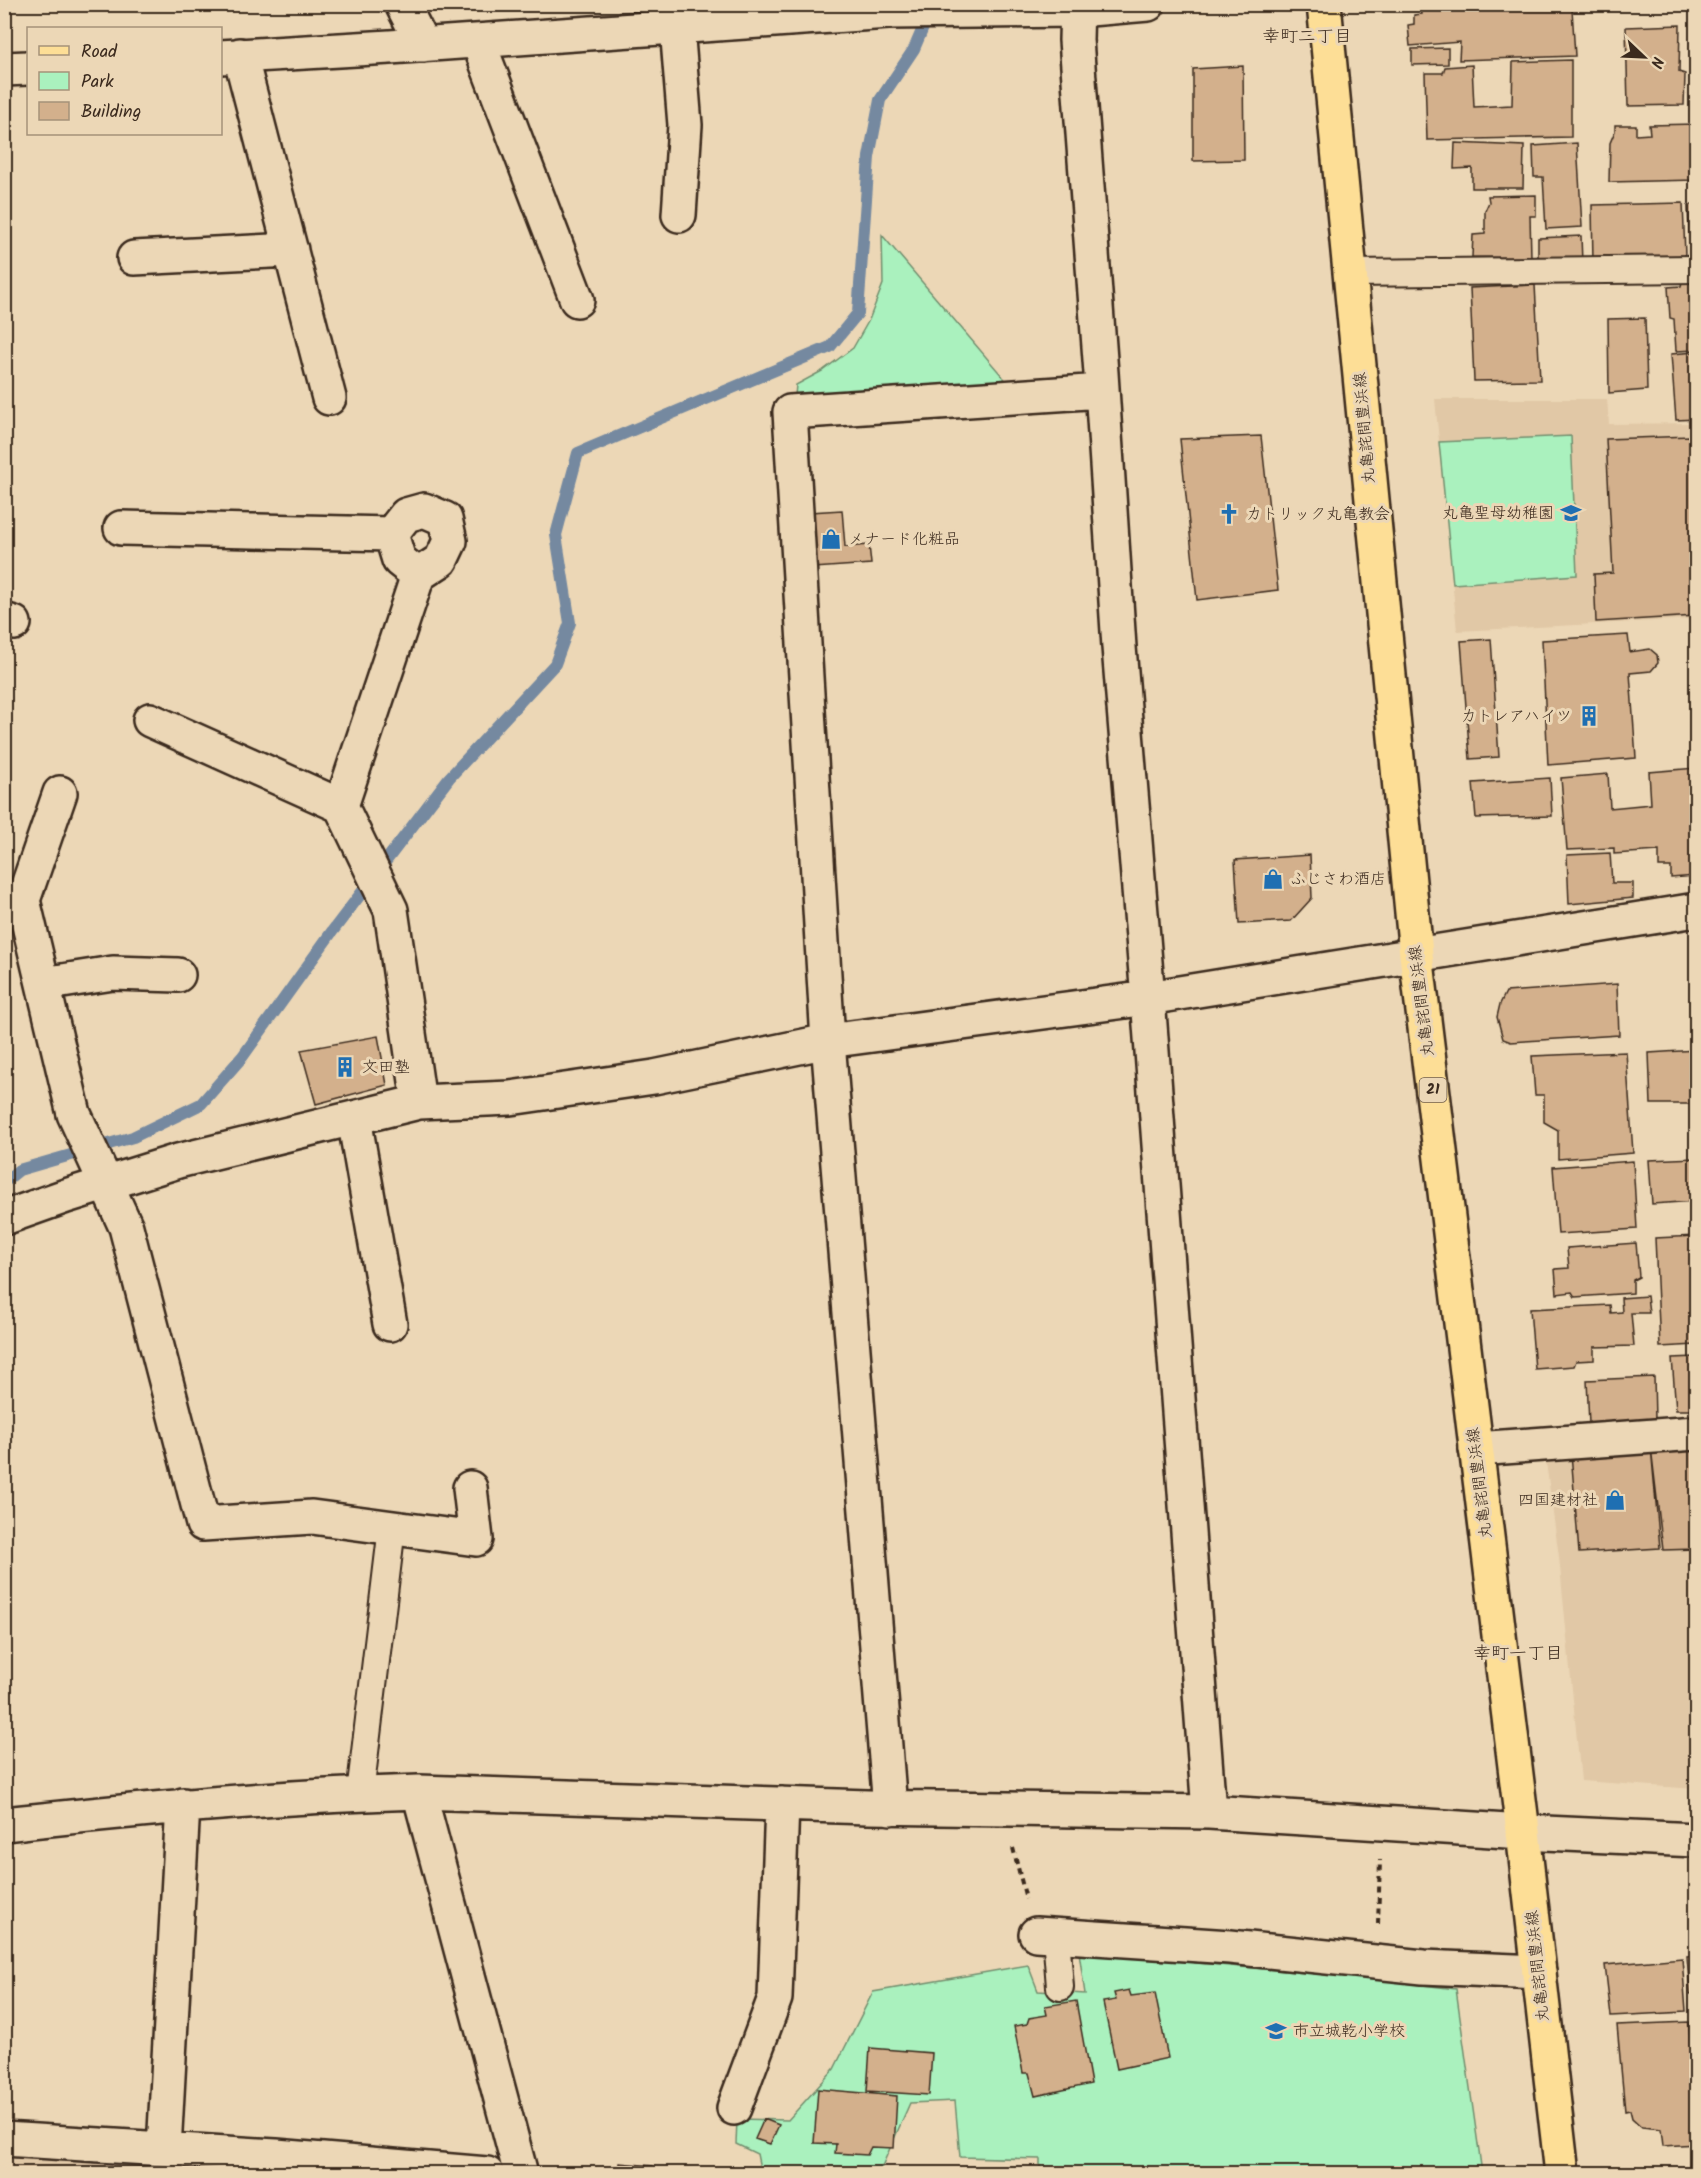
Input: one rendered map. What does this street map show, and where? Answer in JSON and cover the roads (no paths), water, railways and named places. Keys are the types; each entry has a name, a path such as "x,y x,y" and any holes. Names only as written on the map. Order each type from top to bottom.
{"main road":[{"name":"丸亀詫間豊浜線","path":"1324,4 1416,954 1523,1832 1562,2174"}],"street":[{"path":"402,4 423,45"},
{"path":"329,398 291,250 230,56 423,45 912,8 1078,7 1149,4"},
{"path":"1078,7 1076,40 1119,647 1148,998 1209,1812"},
{"path":"677,27 685,125 679,215"},
{"path":"478,41 577,300"},
{"path":"4,69 27,68"},
{"path":"134,258 291,250"},
{"path":"890,1808 828,1041 790,412 1102,391"},
{"path":"341,806 418,575 441,560 450,541 445,519 424,510 406,515 391,534"},
{"path":"121,528 391,534"},
{"path":"391,534 399,560 418,575"},
{"path":"150,720 341,806 391,910 419,1102"},
{"path":"60,793 23,900 74,1114 126,1227 203,1524 312,1517 476,1539 470,1488"},
{"path":"5,1218 104,1179 419,1102 510,1098 654,1077 828,1041 1148,998 1696,910"},
{"path":"43,984 113,973 178,975"},
{"path":"354,1118 390,1324"},
{"path":"1476,1449 1696,1433"},
{"path":"4,1824 183,1805 419,1792 890,1808 1209,1812 1523,1832 1696,1840"},
{"path":"419,1792 521,2174"},
{"path":"734,2108 775,1998 782,1804"},
{"path":"164,2149 183,1805"},
{"path":"1046,1935 1230,1947 1423,1967 1539,1972"},
{"path":"4,2139 164,2149 417,2171 487,2174"}],"lane":[{"path":"1350,273 1696,268"},
{"path":"360,1794 392,1527"},
{"path":"1046,1935 1060,1987"}],"waterway":[{"path":"4,1182 19,1170 133,1137 201,1104 243,1056 331,933 449,778 555,664 570,623 556,535 578,453 830,347 858,313 869,157 880,100 914,49 929,14"}],"place":[{"name":"丸亀聖母幼稚園","path":"1571,513"},
{"name":"カトリック丸亀教会","path":"1229,514"},
{"name":"メナード化粧品","path":"831,539"},
{"name":"カトレアハイツ","path":"1589,716"},
{"name":"ふじさわ酒店","path":"1273,879"},
{"name":"文田塾","path":"345,1067"},
{"name":"四国建材社","path":"1615,1500"},
{"name":"市立城乾小学校","path":"1276,2031"}],"district":[{"name":"幸町二丁目","path":"1307,37"},
{"name":"幸町一丁目","path":"1518,1654"}]}
